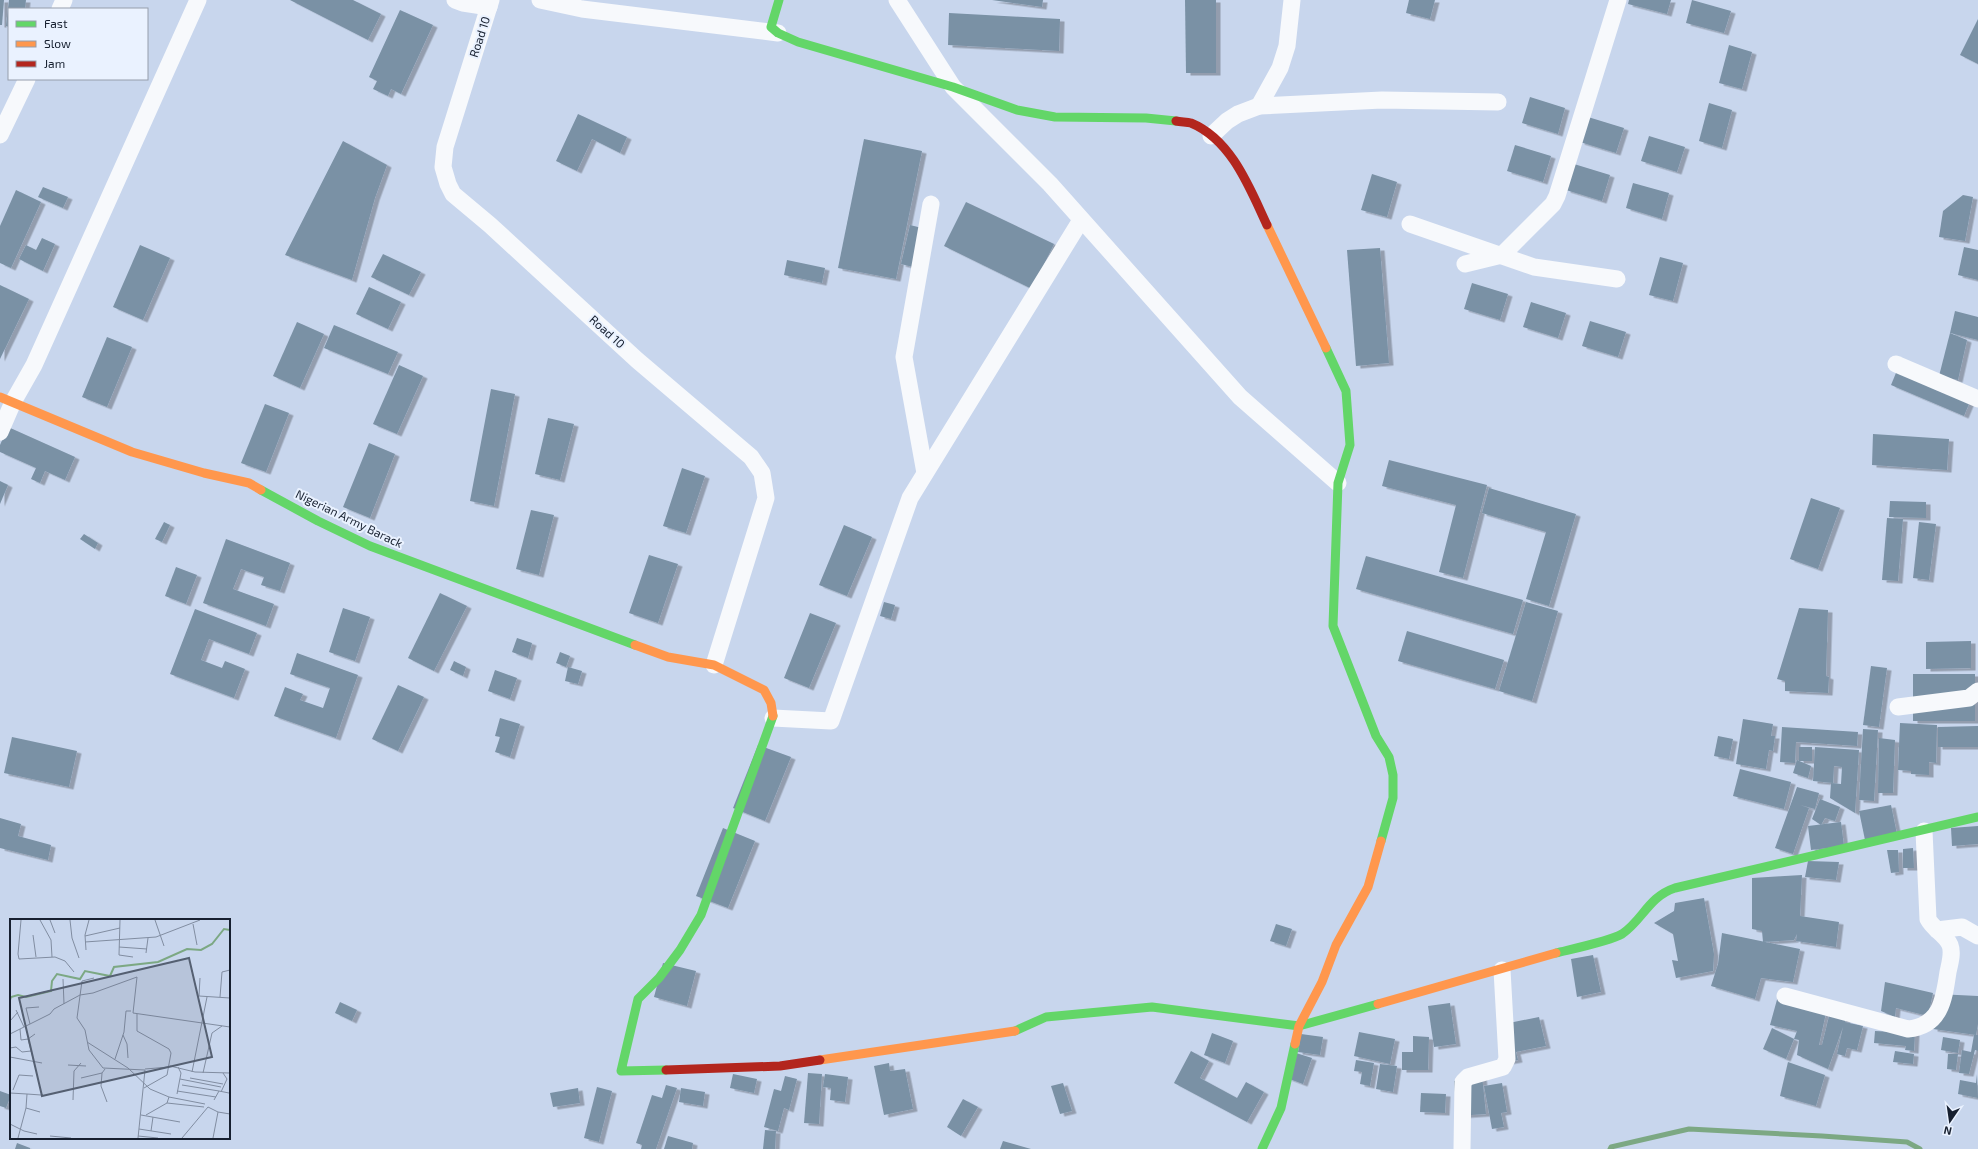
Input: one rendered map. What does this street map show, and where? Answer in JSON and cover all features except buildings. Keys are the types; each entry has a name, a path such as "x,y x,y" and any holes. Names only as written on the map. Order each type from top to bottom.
{"street":[{"path":"0,432 7,399 34,365 198,0"},
{"path":"455,0 463,3 490,3"},
{"path":"540,0 582,9 778,33"},
{"path":"779,0 771,27 778,33 798,42 953,87 1017,110 1055,117 1146,118 1191,123 1211,136 1230,154 1243,174 1346,391 1350,445 1338,483 1333,626 1373,729 1389,757 1393,775 1393,798 1368,887 1336,945 1322,982 1299,1026 1280,1108 1262,1149"},
{"path":"896,0 953,87 1050,184 1240,397 1338,483"},
{"path":"1259,106 1280,68 1287,46 1292,0"},
{"path":"1465,264 1502,255 1549,209 1557,196 1618,0"},
{"name":"Road 10","path":"490,3 444,147 443,167 448,184 453,194 490,225 637,360 751,457 762,473 766,498 714,665"},
{"path":"0,135 27,80"},
{"path":"1211,136 1227,121 1259,106 1382,100 1498,102"},
{"path":"925,473 904,357 931,204"},
{"path":"1081,220 910,498 830,721 773,718 701,915 680,950 659,978 638,999 621,1071 780,1066 1015,1031 1046,1017 1152,1007 1299,1026 1502,970 1620,935 1627,931 1653,900 1670,889 1978,817"},
{"path":"1410,224 1545,270 1617,280"},
{"path":"1896,364 1978,399"},
{"name":"Nigerian Army Barack","path":"7,399 132,452 204,473 249,483 318,521 370,546 536,609 668,657 714,665 764,690 769,696 773,706 773,718"},
{"path":"1898,707 1969,698 1978,691"},
{"path":"1785,996 1908,1029 1920,1026 1933,1018 1941,1009 1951,952 1950,943 1932,926 1928,919 1924,830"},
{"path":"1937,930 1962,927 1978,936"},
{"path":"1462,1149 1463,1082 1468,1077 1503,1067 1507,1059 1502,970"}],"waterway":[{"path":"1610,1149 1611,1147 1689,1129 1907,1142 1920,1149"}],"traffic: fast":[{"path":"779,0 771,27 778,33 798,42 953,87 1017,110 1055,117 1146,118 1176,121"},
{"path":"1326,348 1346,391 1350,445 1338,483 1333,626 1376,736 1389,757 1393,775 1393,798 1381,841"},
{"path":"261,490 318,521 370,546 635,645"},
{"path":"666,1070 621,1071 638,999 659,978 680,950 701,915 773,716"},
{"path":"1556,953 1600,942 1622,934 1658,897 1675,888 1978,817"},
{"path":"1015,1031 1046,1017 1152,1007 1299,1026 1378,1004"},
{"path":"1262,1149 1281,1108 1295,1044"}],"traffic: slow":[{"path":"1267,225 1326,348"},
{"path":"0,397 132,452 204,473 249,483 261,490"},
{"path":"635,645 668,657 714,665 764,690 771,703 773,716"},
{"path":"1295,1044 1299,1026 1322,982 1336,945 1368,887 1381,841"},
{"path":"1378,1004 1556,953"},
{"path":"820,1060 1015,1031"}],"traffic: jam":[{"path":"1176,121 1191,123 1205,131 1218,141 1229,153 1254,196 1267,225"},
{"path":"666,1070 780,1066 820,1060"}]}
